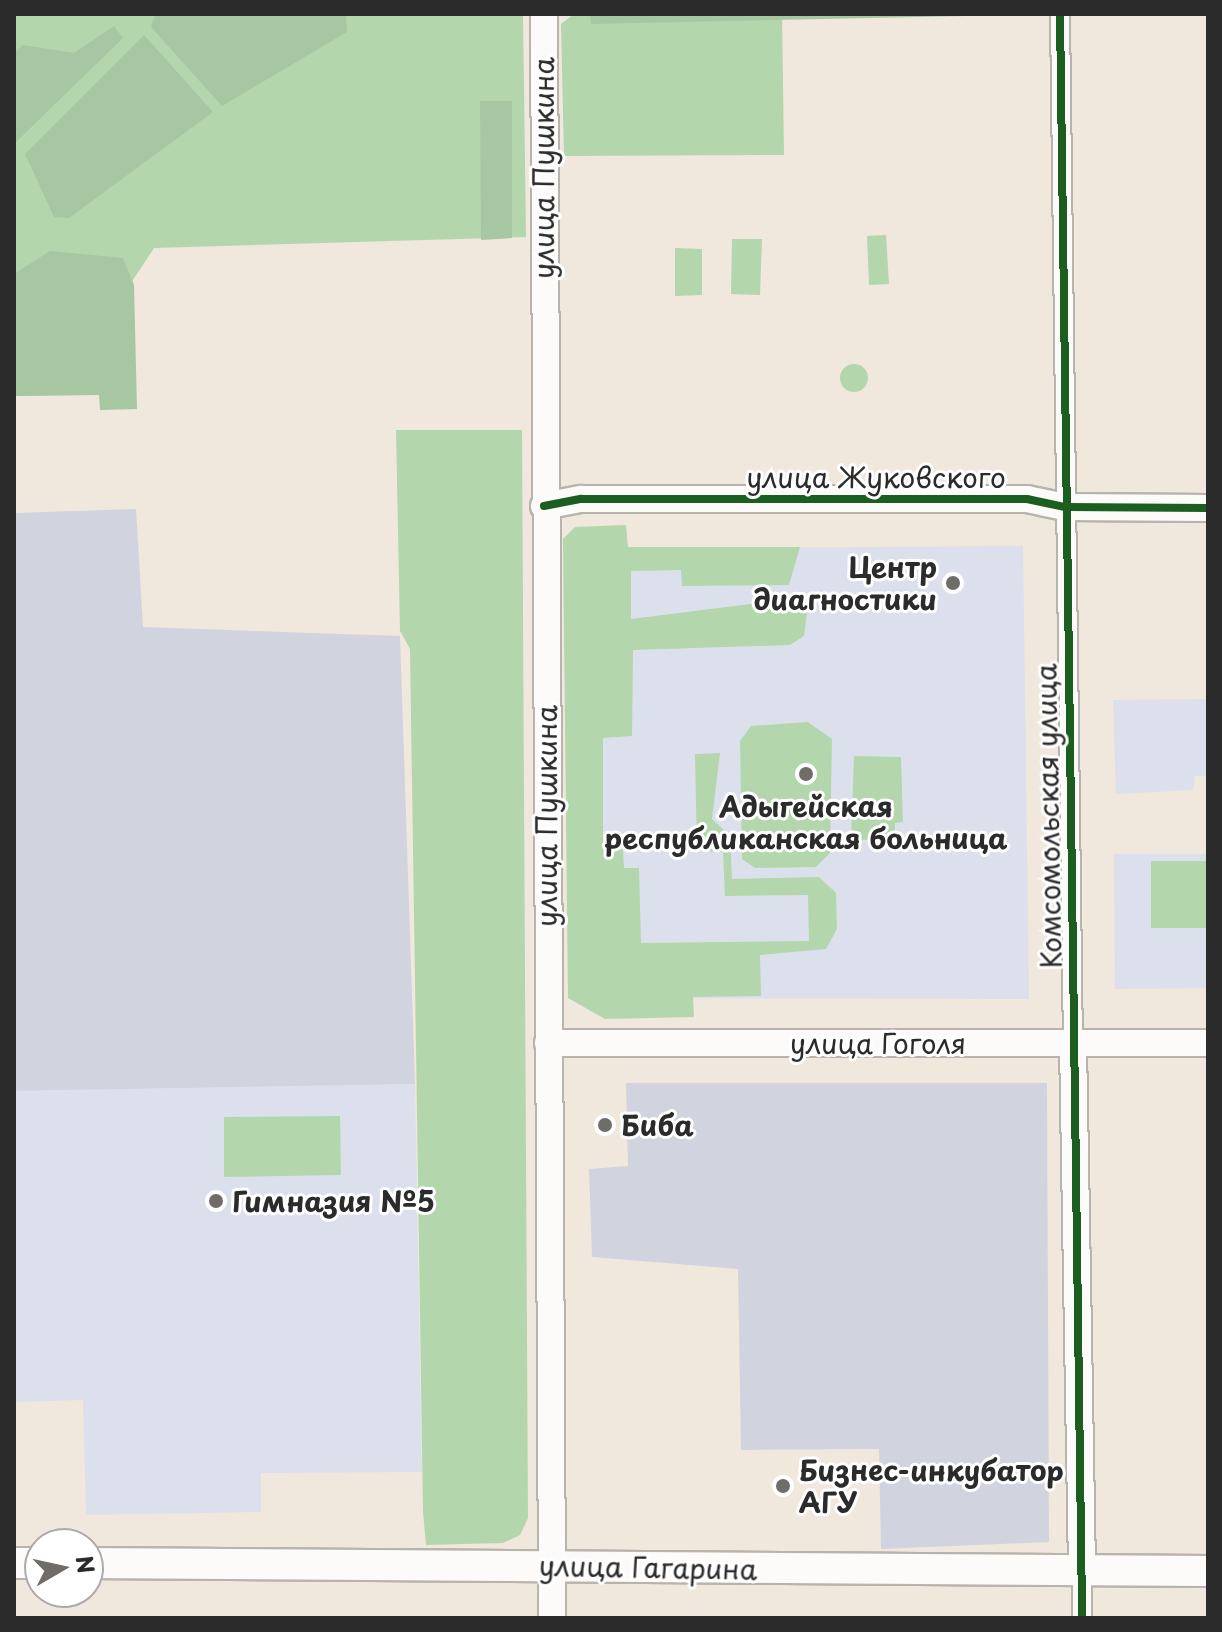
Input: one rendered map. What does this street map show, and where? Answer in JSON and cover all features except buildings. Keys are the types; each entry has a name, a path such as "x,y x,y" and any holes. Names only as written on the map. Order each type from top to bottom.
{"main road":[{"name":"улица Пушкина","path":"544,14 544,506 552,1618"},
{"name":"улица Жуковского","path":"544,506 581,499 1027,499 1066,507 1208,508"},
{"name":"улица Гоголя","path":"548,1043 1208,1043"},
{"name":"Комсомольская улица","path":"1073,1043 1082,1571"},
{"name":"улица Гагарина","path":"104,1563 1208,1571"}],"street":[{"name":"Комсомольская улица","path":"1060,14 1073,1043"},
{"name":"Комсомольская улица","path":"1082,1571 1082,1618"}],"shaded area":[{"path":"136,509 143,627 400,636 415,1084 14,1091 14,513"},
{"name":"Адыгейская республиканская больница","path":"1023,546 1029,999 592,998 580,549"},
{"path":"1208,699 1208,776 1195,776 1193,790 1116,794 1113,700"},
{"path":"1114,854 1208,854 1208,988 1115,989"},
{"path":"626,1083 1047,1083 1049,1542 881,1549 879,1449 741,1450 738,1269 592,1257 589,1169 628,1166"},
{"name":"Гимназия №5","path":"415,1084 422,1472 261,1473 261,1512 86,1515 83,1400 14,1402 14,1091"}],"green space":[{"path":"14,14 523,14 526,237 154,248 129,286 133,394 14,396"},
{"path":"346,14 347,32 222,106 151,27 155,15"},
{"path":"574,14 782,14 784,155 564,156 561,24"},
{"path":"590,14 1014,14 1014,15 591,24"},
{"path":"114,26 123,38 14,144 14,53 23,45 74,53"},
{"path":"144,35 213,112 69,218 54,217 25,154"},
{"path":"480,101 512,101 512,238 481,240"},
{"path":"886,235 889,284 869,285 867,236"},
{"path":"732,239 762,239 760,295 731,294"},
{"path":"675,248 702,249 702,295 675,296"},
{"path":"50,251 123,258 134,285 137,409 100,410 99,395 14,396 14,274"},
{"path":"854,364 864,368 868,378 864,388 854,392 844,388 840,378 844,368"},
{"path":"396,430 522,430 528,1518 520,1535 503,1543 426,1545 423,1512 410,649 400,631"},
{"path":"626,525 628,547 800,547 789,585 682,586 681,570 631,571 631,619 790,599 807,614 804,636 790,645 633,650 632,736 603,738 603,850 623,849 624,868 639,868 641,943 809,941 808,895 725,896 723,852 697,851 695,754 720,753 712,819 730,836 732,879 819,877 836,893 837,929 826,949 760,955 761,996 693,997 694,1017 605,1019 568,998 563,539 575,527"},
{"path":"808,722 832,739 830,853 816,867 755,868 742,859 740,741 751,726"},
{"path":"854,756 901,757 903,822 895,823 895,842 851,839"},
{"path":"1151,861 1208,861 1208,928 1151,928"},
{"path":"340,1116 341,1175 224,1177 224,1117"}],"cycle path":[{"path":"1060,14 1082,1618"},
{"path":"544,506 581,499 1027,499 1066,507 1208,508"}],"place":[{"name":"Центр диагностики","path":"953,583"},
{"name":"Адыгейская республиканская больница","path":"806,774"},
{"name":"Биба","path":"605,1125"},
{"name":"Гимназия №5","path":"216,1201"},
{"name":"Бизнес-инкубатор АГУ","path":"783,1486"}]}
